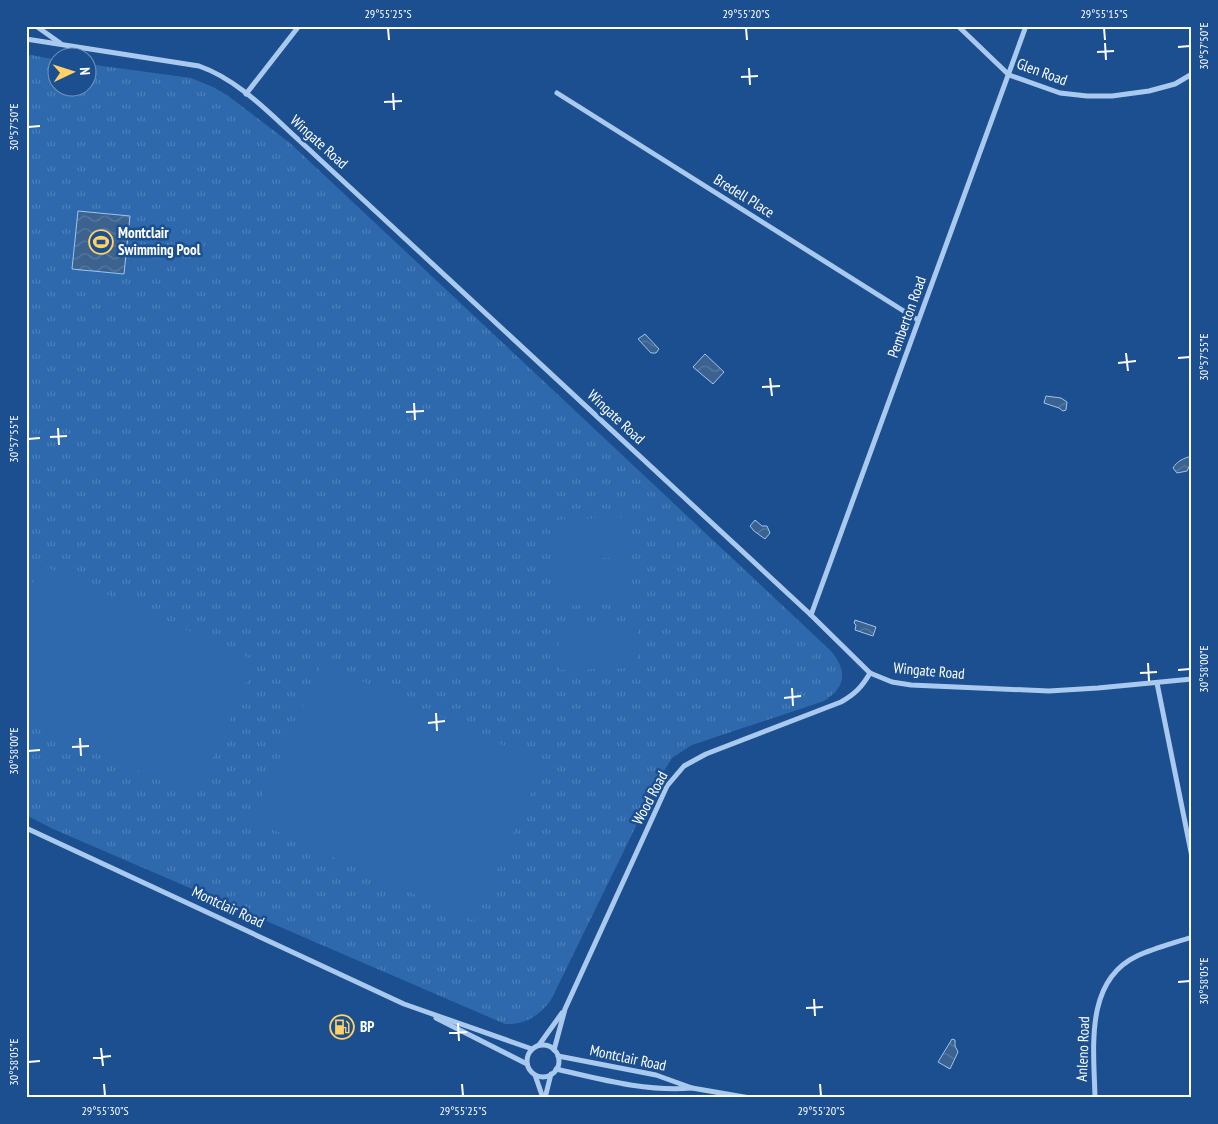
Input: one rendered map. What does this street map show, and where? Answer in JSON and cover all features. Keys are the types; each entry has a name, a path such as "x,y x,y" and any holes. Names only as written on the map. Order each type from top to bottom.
{"street":[{"name":"Wingate Road","path":"36,26 62,44"},
{"path":"246,94 299,26"},
{"name":"Glen Road","path":"958,26 1009,75 1060,93 1112,96 1164,88 1192,74"},
{"name":"Pemberton Road","path":"811,616 1026,26"},
{"name":"Wingate Road","path":"26,39 199,66 212,70 246,94 301,142 870,673 892,682 911,685 1049,691 1192,679"},
{"name":"Bredell Place","path":"557,93 918,320"},
{"name":"Wood Road","path":"554,1050 565,1009 667,786 679,770 706,754 841,702 858,691 870,673"},
{"path":"1157,683 1192,857"},
{"name":"Montclair Road","path":"26,828 404,1004 532,1049"},
{"name":"Anleno Road","path":"1095,1098 1094,1030 1103,988 1117,969 1136,956 1192,937"},
{"name":"Montclair Road","path":"420,1009 527,1064 535,1075"},
{"name":"Wood Road","path":"539,1045 565,1009"},
{"path":"527,1064 527,1056 532,1049 539,1045 547,1045 558,1056 556,1069 551,1074 544,1098"},
{"name":"Montclair Road","path":"558,1056 656,1075 692,1088 750,1098"},
{"name":"Montclair Road","path":"556,1069 629,1085 653,1088 692,1088"},
{"path":"535,1075 540,1077 551,1074"},
{"path":"535,1075 544,1098"}],"green space":[{"path":"31,55 48,58 48,98 98,98 98,65 191,78 227,95 290,143 831,651 840,665 842,671 841,684 832,696 824,701 692,745 672,758 659,779 551,1000 542,1011 531,1018 519,1023 505,1024 53,829 26,815 26,56"},
{"path":"630,517 631,557 553,560 551,520"},
{"path":"631,562 633,603 554,606 553,565"},
{"path":"41,565 256,661 196,796 26,720 26,598"},
{"path":"637,625 638,668 559,670 558,627"},
{"path":"322,663 544,764 474,921 252,820"}],"water":[{"name":"Montclair Swimming Pool","path":"78,211 130,216 124,274 72,269"},
{"path":"645,334 659,349 656,353 651,353 638,339"},
{"path":"705,354 724,372 713,384 693,367"},
{"path":"1046,396 1061,398 1067,402 1066,410 1063,411 1044,403"},
{"path":"1192,456 1192,461 1187,471 1177,473 1173,468 1181,460"},
{"path":"755,520 762,526 767,526 770,533 765,539 750,526"},
{"path":"855,620 876,627 873,636 855,630"},
{"path":"952,1039 955,1040 958,1052 950,1069 938,1062"}],"place":[{"name":"Montclair Swimming Pool","path":"101,242"},
{"name":"BP","path":"342,1027"}]}
